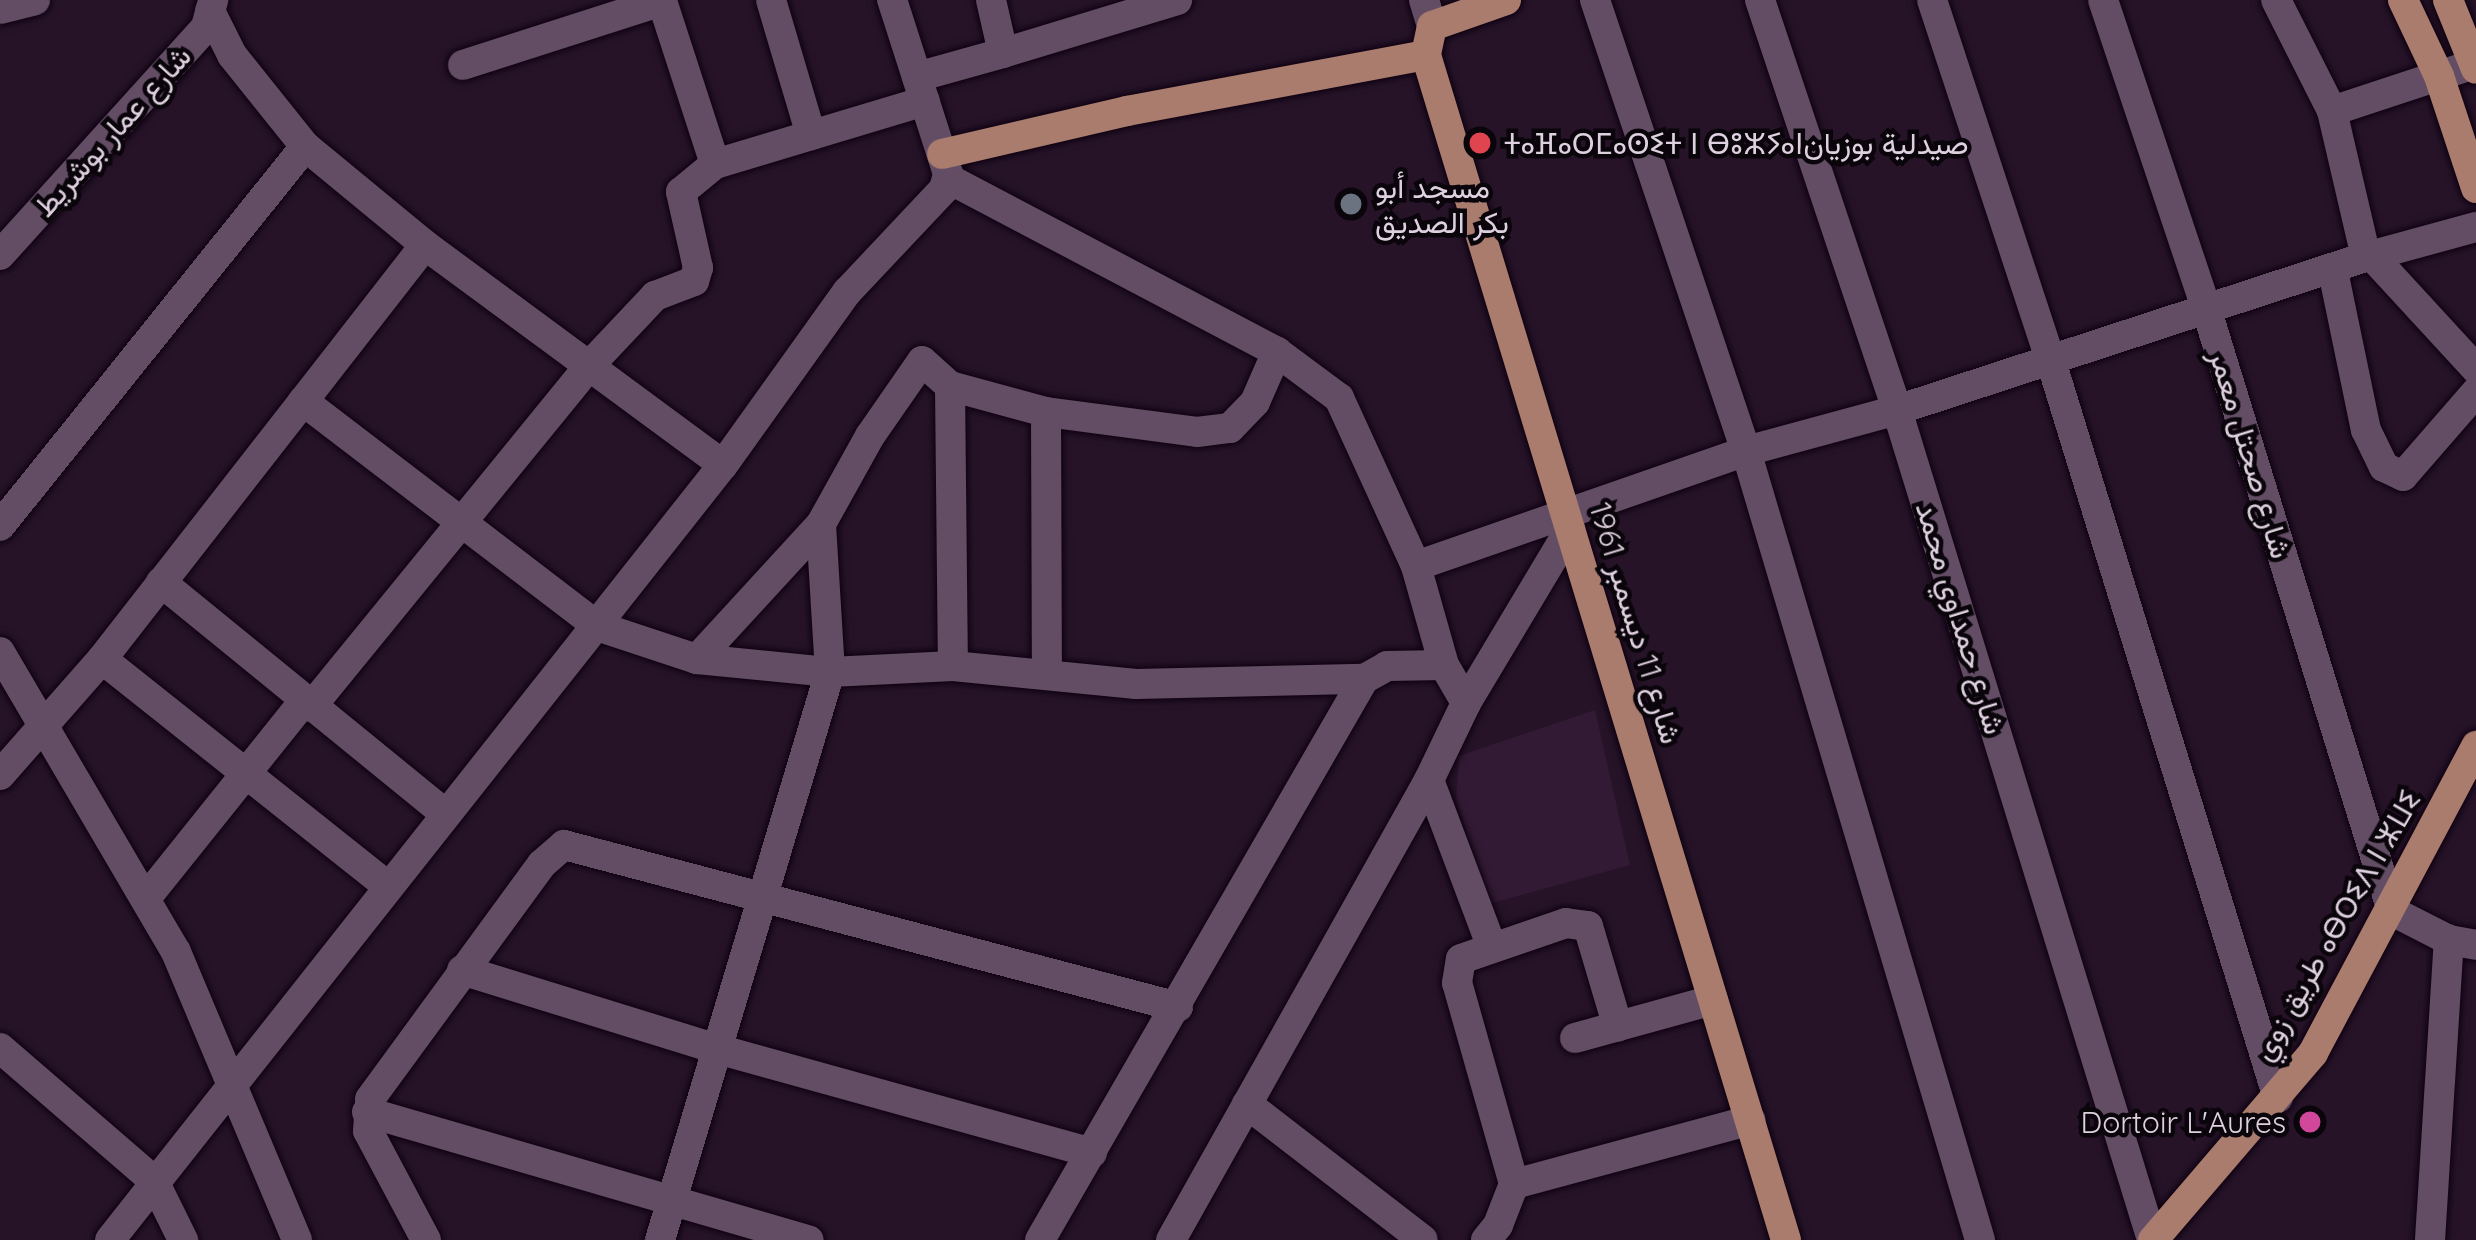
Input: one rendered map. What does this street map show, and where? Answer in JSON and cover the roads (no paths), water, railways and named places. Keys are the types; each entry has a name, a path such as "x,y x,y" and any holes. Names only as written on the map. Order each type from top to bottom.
{"main road":[{"path":"946,167 1506,0"},
{"path":"2404,0 2439,76 2476,188"},
{"path":"2448,0 2475,67"},
{"name":"شارع 11 ديسمبر 1961","path":"1427,27 1567,522 1786,1240"},
{"name":"طريق زوي ⴰⴱⵔⵉⴷ ⵏ ⵣⵡⵉ","path":"2152,1240 2313,1053 2476,746"}],"street":[{"path":"0,9 34,0"},
{"path":"771,0 812,135"},
{"path":"110,1240 723,465 847,292 933,204 946,167 892,0"},
{"path":"991,0 1003,53"},
{"path":"148,897 245,773 461,524 588,367 655,296 694,280 698,268 681,192 715,164 812,135 1003,53 1178,0"},
{"path":"1594,0 1746,451 1980,1240"},
{"name":"شارع حمداوي محمد","path":"1760,0 1897,410 2152,1240"},
{"path":"1931,0 2050,358 2278,1098"},
{"name":"شارع صحتل معمر","path":"2103,0 2207,311 2392,911"},
{"path":"2276,0 2332,112 2370,257 2476,369"},
{"path":"463,65 662,2 715,164"},
{"path":"212,5 232,55 305,146 425,245 723,465"},
{"name":"شارع عمار بوشريط","path":"0,255 206,27 212,5"},
{"path":"2332,112 2475,67"},
{"path":"0,526 305,146"},
{"path":"946,167 1276,352 1323,384 1351,414 1416,566 1444,665 1466,703"},
{"path":"1416,566 1567,522 1746,451 1897,410 2476,227"},
{"path":"0,775 102,659 425,245"},
{"path":"2333,271 2366,430 2384,467 2403,476 2476,392"},
{"path":"697,659 821,524 870,436 922,361 950,386 1046,412 1197,432 1230,428 1255,402 1276,352"},
{"path":"950,386 953,666"},
{"path":"303,401 597,626 697,659 830,672 953,666 1136,684 1364,679 1387,666 1444,665"},
{"path":"1046,412 1047,673"},
{"path":"1171,1240 1429,780 1466,703 1567,522"},
{"path":"660,1240 721,1050 830,672 821,524"},
{"path":"161,581 444,813"},
{"path":"0,652 148,897 208,1025 296,1240"},
{"path":"102,659 387,886"},
{"path":"1040,1240 1364,679"},
{"path":"1429,780 1491,945"},
{"path":"425,1240 368,1131 368,1112 379,1085 462,970 542,864 564,845 764,894 1178,1007"},
{"path":"2392,911 2463,943 2430,1240"},
{"path":"1486,1240 1498,1225 1514,1184 1457,982 1461,959 1566,923 1588,926 1618,1027"},
{"path":"462,970 721,1050 1092,1153"},
{"path":"1575,1038 1713,1000"},
{"path":"0,1048 154,1181 183,1240"},
{"path":"1247,1104 1423,1240"},
{"path":"368,1112 809,1240"},
{"path":"1514,1184 1751,1120"}],"place":[{"name":"ⵜⴰⴼⴰⵔⵎⴰⵙⵉⵜ ⵏ ⴱⵓⵣⵢⴰⵏصيدلية بوزيان","path":"1480,143"},
{"name":"مسجد أبو بكر الصديق","path":"1351,204"},
{"name":"Dortoir L'Aures","path":"2310,1122"}]}
